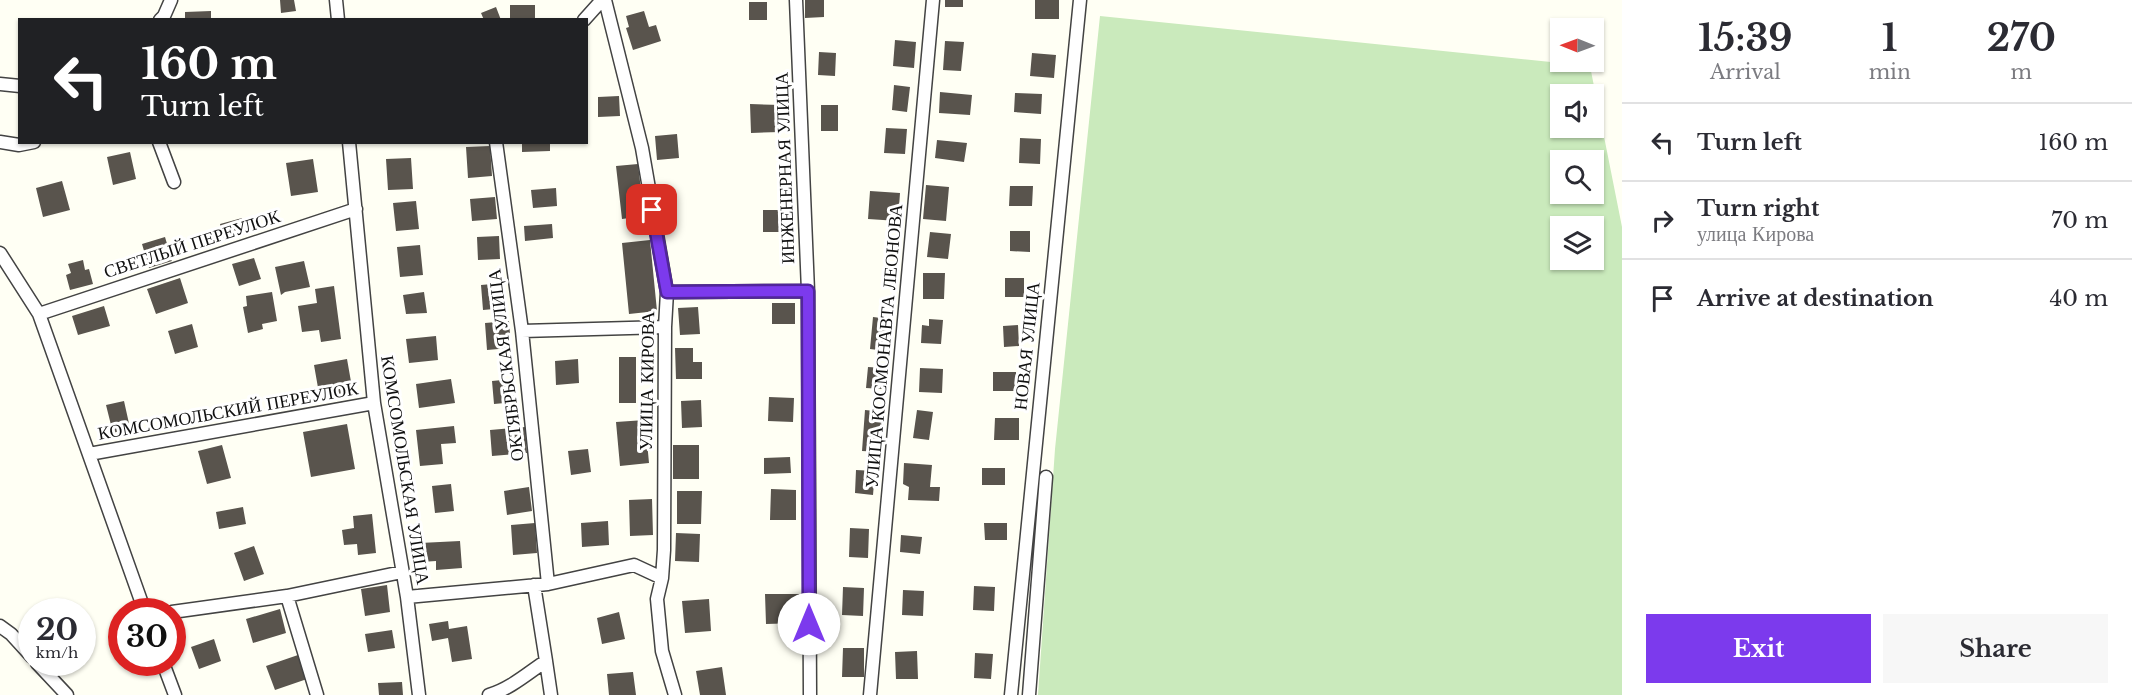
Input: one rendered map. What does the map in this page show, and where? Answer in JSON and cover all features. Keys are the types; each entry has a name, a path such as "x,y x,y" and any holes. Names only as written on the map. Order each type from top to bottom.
{"street":[{"path":"162,18 171,0"},
{"path":"336,0 338,18"},
{"path":"586,17 588,0"},
{"path":"586,17 604,0"},
{"name":"УЛИЦА КИРОВА","path":"604,0 642,148 667,292 664,327 664,550 662,578 657,598 662,651 675,695"},
{"name":"ИНЖЕНЕРНАЯ УЛИЦА","path":"795,0 808,291 810,695"},
{"name":"УЛИЦА КОСМОНАВТА ЛЕОНОВА","path":"870,695 933,0"},
{"name":"НОВАЯ УЛИЦА","path":"1011,695 1080,0"},
{"path":"0,84 18,86"},
{"path":"0,142 24,144"},
{"path":"160,144 174,182"},
{"name":"КОМСОМОЛЬСКАЯ УЛИЦА","path":"349,144 374,403 406,597 419,695"},
{"name":"ОКТЯБРЬСКАЯ УЛИЦА","path":"496,144 522,331 548,584"},
{"name":"СВЕТЛЫЙ ПЕРЕУЛОК","path":"39,314 357,209"},
{"path":"0,253 39,314 140,598"},
{"path":"667,292 808,291"},
{"path":"522,331 664,327"},
{"name":"КОМСОМОЛЬСКИЙ ПЕРЕУЛОК","path":"88,454 374,403"},
{"path":"1029,695 1046,477"},
{"path":"406,597 548,584 634,565 662,578"},
{"path":"186,610 287,596 402,572"},
{"path":"534,585 551,695"},
{"path":"287,596 317,695"},
{"path":"0,626 18,642"},
{"path":"496,694 546,661"},
{"path":"50,676 67,695"},
{"path":"168,676 175,695"}],"green space":[{"path":"1100,16 1550,62 1550,72 1591,72 1594,84 1550,84 1550,138 1604,136 1622,227 1622,695 1038,695 1055,449"}],"building":[{"path":"280,0 294,0 296,11 281,13"},
{"path":"805,0 824,0 824,17 805,18"},
{"path":"945,0 963,0 963,7 945,7"},
{"path":"1035,0 1059,0 1059,19 1035,19"},
{"path":"749,2 767,2 767,20 749,20"},
{"path":"510,5 535,5 535,18 510,18"},
{"path":"496,7 500,18 483,18 481,13"},
{"path":"211,11 211,18 185,18 185,12"},
{"path":"644,11 649,27 656,25 661,41 633,50 626,28 629,27 626,16"},
{"path":"895,40 916,42 914,68 893,66"},
{"path":"945,41 964,42 961,71 943,70"},
{"path":"819,52 836,53 835,76 818,75"},
{"path":"1032,53 1056,55 1054,78 1030,76"},
{"path":"894,85 910,87 907,112 892,110"},
{"path":"940,92 972,95 970,115 939,113"},
{"path":"1015,93 1042,94 1041,114 1014,112"},
{"path":"619,96 620,116 598,117 598,97"},
{"path":"750,104 781,105 780,132 751,133"},
{"path":"821,105 838,105 838,131 821,131"},
{"path":"886,128 907,129 905,154 884,153"},
{"path":"677,134 679,158 657,160 655,136"},
{"path":"1020,138 1041,139 1040,164 1019,163"},
{"path":"937,140 967,143 964,162 935,158"},
{"path":"522,144 550,144 550,151 522,152"},
{"path":"490,146 492,176 468,178 466,147"},
{"path":"130,152 136,179 113,185 107,157"},
{"path":"411,158 413,189 388,190 386,159"},
{"path":"313,159 318,192 291,196 286,163"},
{"path":"638,164 644,216 622,219 616,166"},
{"path":"62,181 70,210 43,217 36,188"},
{"path":"926,185 949,187 946,221 923,219"},
{"path":"1010,186 1033,186 1032,206 1009,206"},
{"path":"556,188 557,206 533,208 531,190"},
{"path":"870,191 900,193 898,221 868,219"},
{"path":"495,197 497,219 472,221 470,199"},
{"path":"416,201 419,229 396,231 393,203"},
{"path":"763,210 788,210 788,232 763,232"},
{"path":"242,218 245,234 223,239 220,224"},
{"path":"552,224 553,238 525,241 524,226"},
{"path":"1010,231 1030,231 1030,252 1010,251"},
{"path":"930,232 951,234 948,259 927,257"},
{"path":"499,236 500,259 478,260 477,237"},
{"path":"165,237 172,261 149,268 142,244"},
{"path":"650,240 657,311 629,314 622,243"},
{"path":"420,245 423,275 400,277 397,247"},
{"path":"254,258 261,279 239,286 232,264"},
{"path":"83,260 85,270 89,269 93,284 70,290 66,275 71,273 68,264"},
{"path":"304,261 310,287 285,292 281,295 275,267"},
{"path":"923,273 945,273 944,299 923,299"},
{"path":"180,278 188,303 156,314 147,289"},
{"path":"1005,278 1024,278 1024,297 1005,297"},
{"path":"503,283 505,308 483,310 481,285"},
{"path":"334,286 341,339 321,342 319,330 302,332 298,306 317,303 315,289"},
{"path":"272,292 277,321 262,324 263,329 248,333 243,307 247,306 246,296"},
{"path":"424,292 427,313 406,314 403,295"},
{"path":"772,303 795,303 795,324 772,324"},
{"path":"104,306 110,326 78,335 72,316"},
{"path":"698,307 700,334 680,335 678,308"},
{"path":"873,317 889,319 886,351 870,349"},
{"path":"929,319 943,320 941,344 921,343 922,325 929,326"},
{"path":"509,321 511,348 487,350 485,323"},
{"path":"192,324 198,347 175,354 168,331"},
{"path":"1018,325 1019,346 1004,347 1003,326"},
{"path":"436,336 438,360 409,363 406,339"},
{"path":"675,348 693,348 693,362 702,362 702,379 676,379"},
{"path":"619,357 636,357 636,403 619,403"},
{"path":"347,359 353,393 320,399 314,365"},
{"path":"578,359 579,383 556,385 555,361"},
{"path":"868,367 884,368 882,389 866,388"},
{"path":"920,368 943,369 942,393 919,392"},
{"path":"993,372 1016,372 1016,391 993,391"},
{"path":"451,379 455,403 419,408 416,384"},
{"path":"514,379 516,402 494,404 492,381"},
{"path":"769,397 794,398 793,422 768,421"},
{"path":"701,400 702,427 682,428 681,401"},
{"path":"124,401 130,428 113,433 106,405"},
{"path":"865,410 885,412 881,452 862,451"},
{"path":"917,410 933,412 929,440 913,438"},
{"path":"995,418 1019,418 1019,440 994,440"},
{"path":"645,420 649,463 620,466 616,422"},
{"path":"347,424 355,469 311,477 303,432"},
{"path":"454,426 456,443 441,444 443,464 420,466 416,430"},
{"path":"525,427 527,453 492,456 490,430"},
{"path":"222,445 231,478 207,484 198,451"},
{"path":"673,445 699,445 699,479 673,479"},
{"path":"588,449 591,472 571,475 568,451"},
{"path":"790,457 791,473 764,474 764,458"},
{"path":"904,463 932,465 930,487 940,487 939,501 908,500 909,487 903,484"},
{"path":"982,468 1005,468 1005,485 982,485"},
{"path":"856,470 875,471 873,495 855,493"},
{"path":"451,484 454,511 435,513 432,486"},
{"path":"529,487 532,511 507,515 504,491"},
{"path":"771,489 796,490 796,520 770,520"},
{"path":"677,491 702,491 701,524 677,524"},
{"path":"652,499 653,535 630,536 629,500"},
{"path":"243,507 246,524 219,529 216,512"},
{"path":"372,514 376,553 358,555 357,544 344,545 342,530 354,528 353,516"},
{"path":"608,521 609,545 582,547 581,523"},
{"path":"535,523 537,553 513,555 511,525"},
{"path":"984,523 1007,523 1007,540 985,540"},
{"path":"850,528 869,529 868,558 849,557"},
{"path":"676,533 700,534 699,562 675,561"},
{"path":"901,535 922,537 920,554 900,552"},
{"path":"460,541 462,568 436,570 436,561 421,562 420,543"},
{"path":"254,546 264,574 244,581 234,553"},
{"path":"387,585 390,612 365,616 361,589"},
{"path":"974,586 995,587 994,611 973,610"},
{"path":"843,587 864,588 863,616 842,615"},
{"path":"903,590 924,591 923,616 902,615"},
{"path":"765,594 799,594 800,623 766,624"},
{"path":"709,599 711,631 685,633 682,601"},
{"path":"280,609 286,633 253,643 246,619"},
{"path":"619,612 625,639 602,644 597,618"},
{"path":"448,621 449,629 467,626 472,659 452,662 448,638 432,641 429,624"},
{"path":"392,630 395,648 368,652 365,634"},
{"path":"214,639 221,661 199,669 191,647"},
{"path":"843,648 864,648 864,677 842,677"},
{"path":"917,651 918,679 896,679 895,652"},
{"path":"975,653 993,654 991,679 974,678"},
{"path":"298,655 307,679 275,690 266,666"},
{"path":"722,667 726,695 700,695 696,671"},
{"path":"633,672 636,695 609,695 607,674"},
{"path":"402,682 403,695 379,695 378,683"}],"route":[{"path":"652,210 667,292 808,291 809,624"}]}
